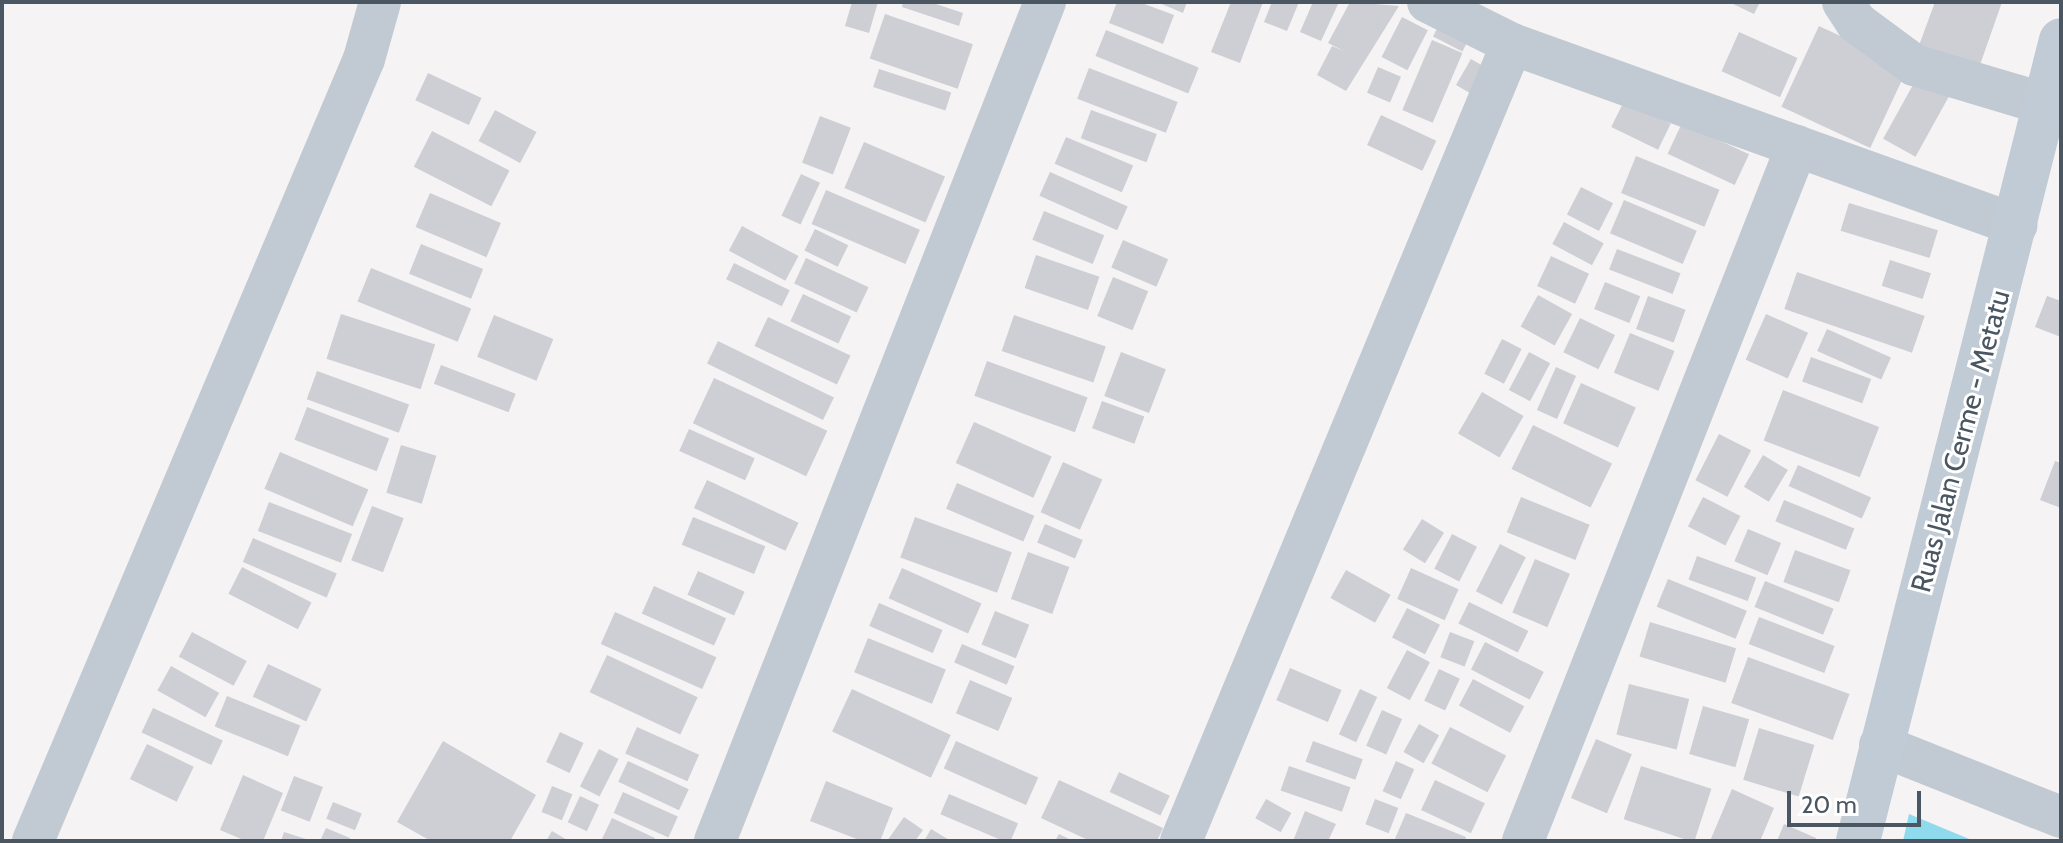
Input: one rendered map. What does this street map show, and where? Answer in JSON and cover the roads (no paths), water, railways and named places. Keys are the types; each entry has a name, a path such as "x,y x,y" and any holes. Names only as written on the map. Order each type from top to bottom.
{"main road":[{"name":"Ruas Jalan Cerme - Metatu","path":"1858,841 2061,40"}],"street":[{"path":"33,841 358,74 380,2"},
{"path":"715,841 1045,2"},
{"path":"1428,2 1512,44 2016,225"},
{"path":"1843,2 1856,22 1914,65 2045,104"},
{"path":"1181,841 1512,44"},
{"path":"1523,841 1797,146"},
{"path":"1880,745 2061,817"}],"water":[{"path":"1909,814 1974,841 1903,841"}]}
